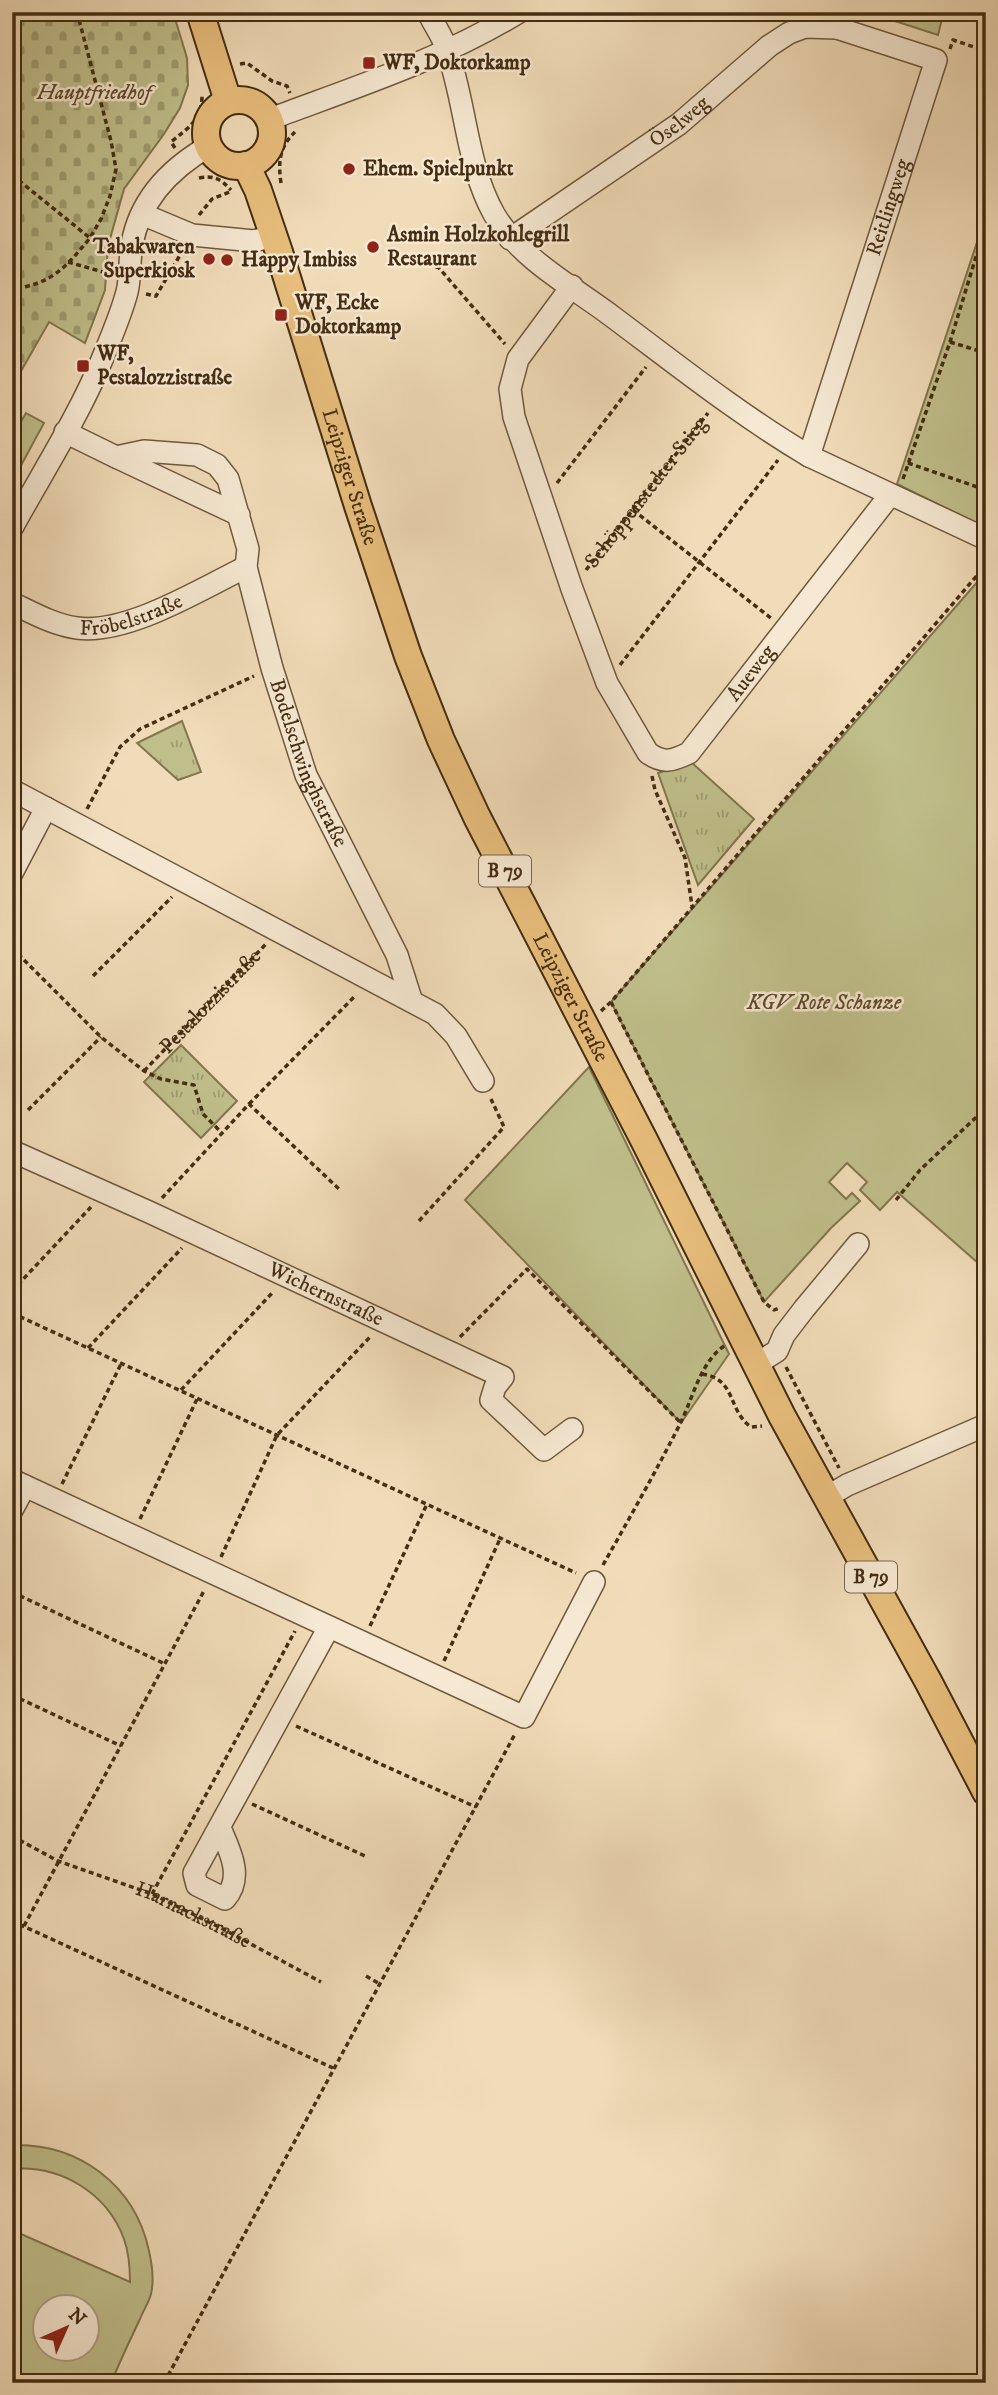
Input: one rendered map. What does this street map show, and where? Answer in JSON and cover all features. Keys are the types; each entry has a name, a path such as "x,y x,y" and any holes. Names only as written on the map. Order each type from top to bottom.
{"main road":[{"path":"200,12 228,101"},
{"path":"236,99 252,102 270,119 273,128 269,148 264,156 246,165 224,162 209,146 207,123 215,110 228,101 236,99"},
{"name":"Leipziger Straße","path":"246,165 258,190 408,656 440,740 742,1334 766,1357 782,1416 837,1491 986,1792"}],"street":[{"name":"Schöppenstedter Stieg","path":"428,12 447,49 480,182 493,212 510,239 530,257 720,398 799,450 986,539"},
{"path":"270,119 406,67 519,12"},
{"path":"840,20 936,60"},
{"name":"Öselweg","path":"510,239 679,124 769,46 789,33 805,27 840,20"},
{"name":"Reitlingweg","path":"799,450 936,60"},
{"path":"12,528 101,362 127,292 132,242 142,214 161,183 184,160 209,146"},
{"path":"142,214 192,235 254,242 273,236"},
{"path":"572,286 518,359 510,389 514,416 572,589 607,683 648,753"},
{"path":"65,432 239,515"},
{"name":"Bodelschwinghstraße","path":"116,457 144,451 197,455 217,465 228,479 248,549 247,567 272,668 306,775 397,955 411,999"},
{"name":"Aueweg","path":"648,753 659,760 674,760 688,753 894,496"},
{"name":"Fröbelstraße","path":"12,603 52,622 78,629 106,627 141,618 247,567"},
{"name":"Pestalozzistraße","path":"12,790 370,981 411,999 435,1014 456,1036 483,1082"},
{"path":"12,873 46,808"},
{"name":"Wichernstraße","path":"12,1151 503,1377 495,1387 491,1400 544,1450 572,1429"},
{"path":"766,1357 858,1244"},
{"path":"837,1491 986,1425"},
{"path":"12,1510 19,1483 524,1717 594,1582"},
{"path":"220,1828 329,1627"}],"path":[{"path":"12,289 43,284 90,238 105,208 116,169 77,12"},
{"path":"936,60 948,54 953,40 986,51"},
{"path":"238,64 247,63 272,81 287,86 303,126 282,149 279,165 285,195"},
{"path":"201,88 202,108 193,124 171,142 197,178 209,176 221,180 237,197"},
{"path":"12,175 90,238"},
{"path":"894,496 950,342 986,224"},
{"path":"420,260 439,268 518,359"},
{"path":"68,262 129,279"},
{"path":"950,342 986,354"},
{"path":"543,502 659,351"},
{"name":"Schöppenstedter Stieg","path":"572,589 720,398"},
{"path":"607,683 699,562 799,450"},
{"path":"908,463 986,490"},
{"path":"633,510 785,629"},
{"path":"804,1308 794,1302 774,1310 764,1302 611,1002 986,565"},
{"path":"79,824 120,747 140,729 272,668"},
{"path":"648,753 655,790 685,859 692,906"},
{"path":"93,976 186,884"},
{"name":"Pestalozzistraße","path":"144,1071 278,932"},
{"path":"12,948 100,1037 144,1071 161,1079 194,1085 203,1114 221,1132"},
{"path":"149,1212 221,1132 370,981"},
{"path":"28,1110 100,1037"},
{"path":"419,1221 504,1127 483,1082"},
{"path":"249,1104 340,1189"},
{"path":"896,1199 920,1170 986,1108"},
{"path":"12,1291 104,1192"},
{"path":"88,1348 196,1234"},
{"path":"446,1351 527,1269 681,1423"},
{"path":"181,1390 287,1277"},
{"path":"12,1313 594,1582 681,1423 714,1353 742,1334"},
{"path":"24,1926 214,1573 277,1435 384,1322"},
{"path":"766,1357 837,1491"},
{"path":"54,1500 121,1364"},
{"path":"702,1374 717,1376 744,1422 751,1427 766,1425 782,1416"},
{"path":"132,1536 198,1397"},
{"path":"362,1642 427,1504"},
{"path":"436,1676 500,1539"},
{"path":"12,1592 165,1664"},
{"path":"152,1894 303,1615"},
{"path":"12,1695 121,1746"},
{"path":"164,2383 524,1717"},
{"path":"279,1718 476,1808"},
{"path":"237,1798 365,1856"},
{"path":"67,1833 72,1836"},
{"name":"Harnackstraße","path":"12,1836 58,1861 152,1894 321,1982"},
{"path":"12,1921 333,2068"},
{"path":"366,1976 380,1984"}],"green space":[{"name":"Hauptfriedhof","path":"12,12 173,12 187,58 188,85 180,108 164,134 124,189 108,246 105,290 85,343 49,322 16,380 12,378"},
{"path":"867,12 934,12 943,15 938,35"},
{"path":"986,215 986,528 897,484"},
{"path":"26,413 44,423 12,482 12,437"},
{"name":"KGV Rote Schanze","path":"986,572 986,1270 897,1192 880,1210 860,1190 867,1182 847,1163 829,1182 846,1199 852,1193 860,1201 831,1228 764,1302 611,1002"},
{"path":"182,721 201,772 178,780 137,743"},
{"path":"691,762 754,819 698,885 658,773"},
{"path":"181,1045 237,1101 201,1138 144,1082"},
{"path":"589,1067 729,1354 681,1423 465,1200"},
{"path":"12,2145 37,2146 60,2151 81,2160 100,2172 117,2188 142,2227 151,2261 151,2294 111,2383 12,2383 12,2230 130,2282 124,2239 106,2208 80,2185 64,2177 30,2169 12,2169"}],"place":[{"name":"WF, Doktorkamp","path":"369,63"},
{"name":"Ehem. Spielpunkt","path":"349,169"},
{"name":"Asmin Holzkohlegrill Restaurant","path":"373,247"},
{"name":"Tabakwaren Superkiosk","path":"209,259"},
{"name":"Happy Imbiss","path":"227,260"},
{"name":"WF, Ecke Doktorkamp","path":"281,315"},
{"name":"WF, Pestalozzistraße","path":"83,366"}]}
